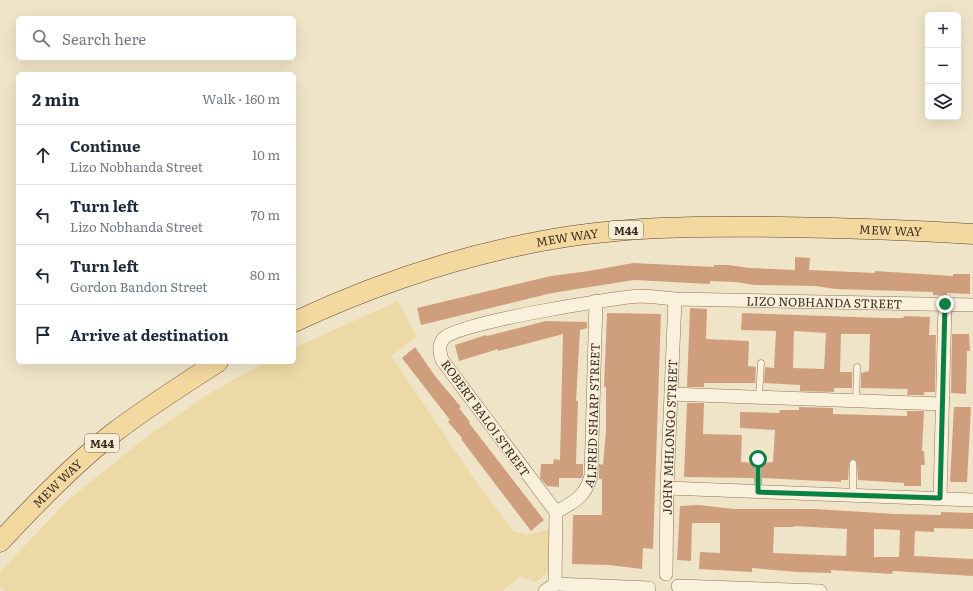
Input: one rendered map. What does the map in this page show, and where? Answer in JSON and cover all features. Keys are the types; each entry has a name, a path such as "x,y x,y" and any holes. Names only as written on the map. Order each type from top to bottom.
{"main road":[{"name":"MEW WAY","path":"296,321 366,291 439,266 485,253 543,241 617,231 700,226 834,228 973,234"},
{"name":"MEW WAY","path":"0,542 33,507 102,443 145,410 215,364"}],"street":[{"name":"ROBERT BALOI STREET","path":"556,512 442,360 439,349 443,339 452,332 519,316 596,301 640,296 675,299"},
{"name":"LIZO NOBHANDA STREET","path":"675,299 973,305"},
{"name":"JOHN MHLONGO STREET","path":"666,574 667,488 675,299"},
{"name":"ALFRED SHARP STREET","path":"556,512 577,500 587,489 591,476 596,301"},
{"path":"940,498 945,304"},
{"path":"671,394 759,396 942,404"},
{"path":"667,488 973,500"},
{"path":"556,512 550,588 649,590 654,578 666,574 674,578 678,589 820,591"}],"lane":[{"path":"759,396 761,363"},
{"path":"856,400 858,367"},
{"path":"758,459 758,492"},
{"path":"853,463 853,495"}],"sand":[{"path":"398,301 417,337 391,356 475,480 513,531 527,535 549,529 549,572 536,582 520,577 502,591 5,591 0,587 0,572 68,500 149,435 210,393 262,364 296,364 296,347"}],"building":[{"path":"795,257 810,258 809,270 875,273 875,271 953,276 953,274 970,274 970,294 947,293 947,296 933,295 933,292 835,289 816,286 755,285 735,282 710,281 710,284 634,280 552,293 421,325 417,308 551,276 633,263 714,267 714,265 728,265 750,268 795,270"},
{"path":"690,308 707,309 706,339 749,341 748,366 756,367 755,383 704,383 704,387 687,387"},
{"path":"607,313 661,314 653,549 643,548 642,569 609,565 572,564 573,515 602,515 602,479 599,479 599,464 603,465 606,431 606,387 604,387"},
{"path":"742,313 883,318 903,318 904,316 930,317 929,335 936,335 935,392 924,392 924,395 907,395 908,389 861,388 861,373 869,371 870,334 841,334 840,372 852,372 852,388 834,388 834,392 800,391 800,385 764,383 765,367 774,368 776,331 741,330","holes":["794,331 826,333 824,369 793,368"]},
{"path":"546,321 587,322 587,328 580,330 576,401 578,401 576,464 583,464 583,475 582,478 559,478 559,487 547,486 540,478 541,464 553,464 554,459 560,460 563,334 498,351 498,349 459,361 455,345 486,335 487,336"},
{"path":"952,334 969,334 970,351 967,351 966,394 951,393"},
{"path":"415,347 435,376 461,407 459,408 470,422 469,423 544,520 531,531 461,439 462,438 448,422 450,420 402,358"},
{"path":"687,403 704,403 703,434 742,435 741,462 754,463 754,478 684,477"},
{"path":"799,407 833,408 833,414 907,416 907,411 924,411 922,451 924,451 925,465 921,465 921,486 904,486 904,483 858,480 857,463 853,459 849,463 848,480 841,480 841,482 762,478 762,463 773,462 775,430 740,428 740,412 779,413 780,410 799,410"},
{"path":"954,407 971,407 967,482 950,482"},
{"path":"699,505 734,509 815,509 896,514 941,515 941,512 973,513 973,529 934,528 934,532 915,531 914,556 973,559 973,576 893,571 892,574 831,570 831,573 752,568 752,572 699,569 700,552 720,553 720,523 692,523 691,561 677,560 680,506","holes":["794,526 847,529 846,556 773,553 774,527","874,529 900,530 899,557 874,557"]}],"route":[{"path":"758,459 758,492 940,498 945,304"}]}
